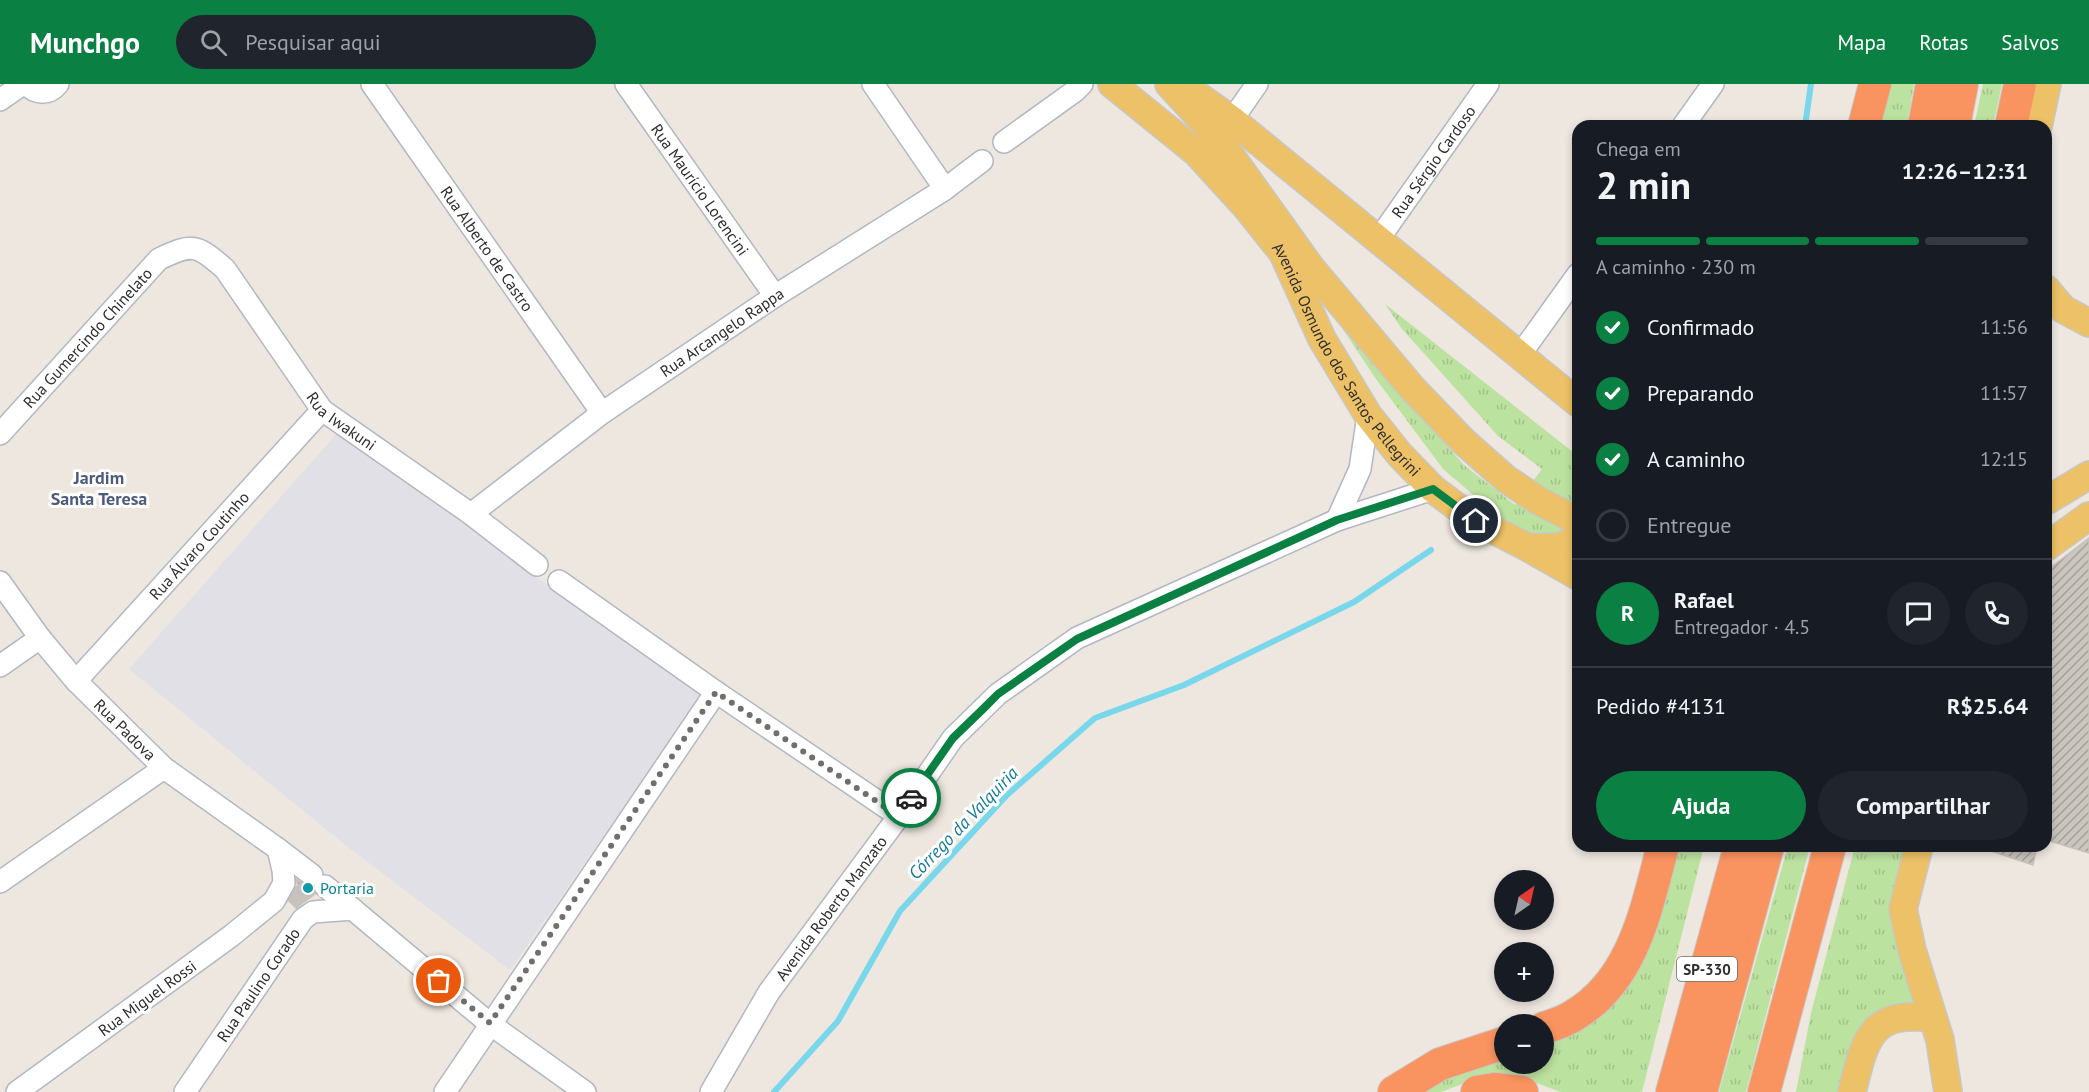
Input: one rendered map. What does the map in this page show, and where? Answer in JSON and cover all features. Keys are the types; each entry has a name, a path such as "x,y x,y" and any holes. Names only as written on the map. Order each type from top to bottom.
{"highway":[{"path":"1866,120 1875,84"},
{"path":"1925,120 1932,84"},
{"path":"1955,120 1962,84"},
{"path":"2012,120 2020,84"},
{"path":"1554,1025 1572,1018 1592,1004 1610,985 1627,959 1641,929 1661,852"},
{"name":"SP-330","path":"1672,1092 1738,852"},
{"name":"SP-330","path":"1701,1092 1766,852"},
{"path":"1764,1092 1828,852"},
{"path":"1782,1092 1828,852"},
{"path":"1394,1092 1440,1064 1494,1046"},
{"path":"1477,1092 1494,1089 1522,1092"}],"main road":[{"name":"Avenida Osmundo dos Santos Pellegrini","path":"1112,84 1196,152 1247,208 1283,253 1322,339 1368,415 1400,455 1433,489 1476,521 1572,573"},
{"name":"Avenida Osmundo dos Santos Pellegrini","path":"1169,84 1215,134 1311,268"},
{"path":"1182,84 1232,120 1572,398"},
{"path":"2039,120 2048,84"},
{"path":"2045,120 2048,84"},
{"name":"Avenida Osmundo dos Santos Pellegrini","path":"1247,208 1311,268"},
{"path":"1311,268 1412,388 1463,441 1506,479 1539,501 1572,518"},
{"path":"2052,296 2063,309 2089,323"},
{"path":"2052,497 2089,475"},
{"path":"2052,543 2089,516"},
{"path":"1529,548 1560,547 1572,541"},
{"path":"1917,852 1903,909 1912,950 1940,1040 1948,1092"},
{"path":"1852,1092 1868,1040 1878,1027 1892,1018 1912,1016 1933,1018"}],"street":[{"path":"0,100 25,84 42,93 58,84"},
{"name":"Rua Alberto de Castro","path":"372,84 602,413"},
{"name":"Rua Maurício Lorencini","path":"626,84 775,296"},
{"path":"873,84 945,189"},
{"path":"1004,142 1082,84"},
{"path":"1232,120 1257,84"},
{"name":"Rua Sérgio Cardoso","path":"1378,240 1488,84"},
{"path":"1687,120 1713,84"},
{"name":"Rua Arcangelo Rappa","path":"471,514 602,413 775,296 945,189 982,161"},
{"name":"Rua Iwakuni","path":"183,248 203,250 225,269 322,410 471,514 537,565"},
{"name":"Rua Gumercindo Chinelato","path":"0,434 159,259 183,248"},
{"path":"1520,355 1572,282"},
{"name":"Rua Álvaro Coutinho","path":"76,681 322,410"},
{"path":"1337,520 1360,469 1368,415"},
{"name":"Avenida Roberto Manzato","path":"711,1092 769,992 953,738 998,694 1077,639 1337,520 1433,489"},
{"path":"559,581 898,816"},
{"name":"Rua Padova","path":"0,582 40,638 76,681 165,768 278,849 490,1023 585,1092"},
{"path":"0,666 40,638"},
{"path":"445,1092 716,692"},
{"path":"0,882 165,768"},
{"path":"278,849 294,898"},
{"name":"Rua Paulino Corado","path":"294,898 353,909"},
{"name":"Rua Paulino Corado","path":"185,1092 303,919 294,898"},
{"name":"Rua Miguel Rossi","path":"17,1092 168,983 294,898"}],"shaded area":[{"path":"339,431 535,576 702,694 510,970 344,844 129,669"}],"green space":[{"path":"1889,84 1914,84 1908,120 1880,120"},
{"path":"1983,84 2002,84 1994,120 1975,120"},
{"path":"1385,304 1572,451 1572,526 1566,532 1547,540 1504,521 1443,469 1376,379 1342,328 1464,465 1515,505 1542,469 1498,436 1402,329"},
{"path":"1673,852 1702,852 1642,1092 1561,1092 1528,1080 1470,1081 1441,1092 1418,1092 1434,1082 1494,1059 1494,1074 1554,1074 1554,1038 1569,1031"},
{"path":"1786,852 1808,852 1746,1092 1719,1092"},
{"path":"1853,852 1913,852 1921,1004 1904,1004 1886,1010 1844,1092 1796,1092 1811,1013"}],"building":[{"path":"2089,538 2089,853 2052,842 2052,566"},
{"path":"1994,852 2036,852 2033,865"},
{"path":"296,879 313,887 315,894 297,907 290,898 298,886"}],"waterway":[{"path":"1806,120 1811,84"},
{"name":"Córrego da Valquiria","path":"774,1092 838,1021 900,911 1007,795 1095,718 1184,685 1354,602 1431,550"}],"tunnel":[{"path":"292,890 304,902"}],"way so far":[{"path":"439,981 490,1023 716,692 898,816 911,798"}],"place":[{"name":"Portaria","path":"308,888"}],"district":[{"name":"Jardim Santa Teresa","path":"99,487"}],"route":[{"path":"911,798 953,738 998,694 1077,639 1337,520 1433,489 1476,521"}]}
